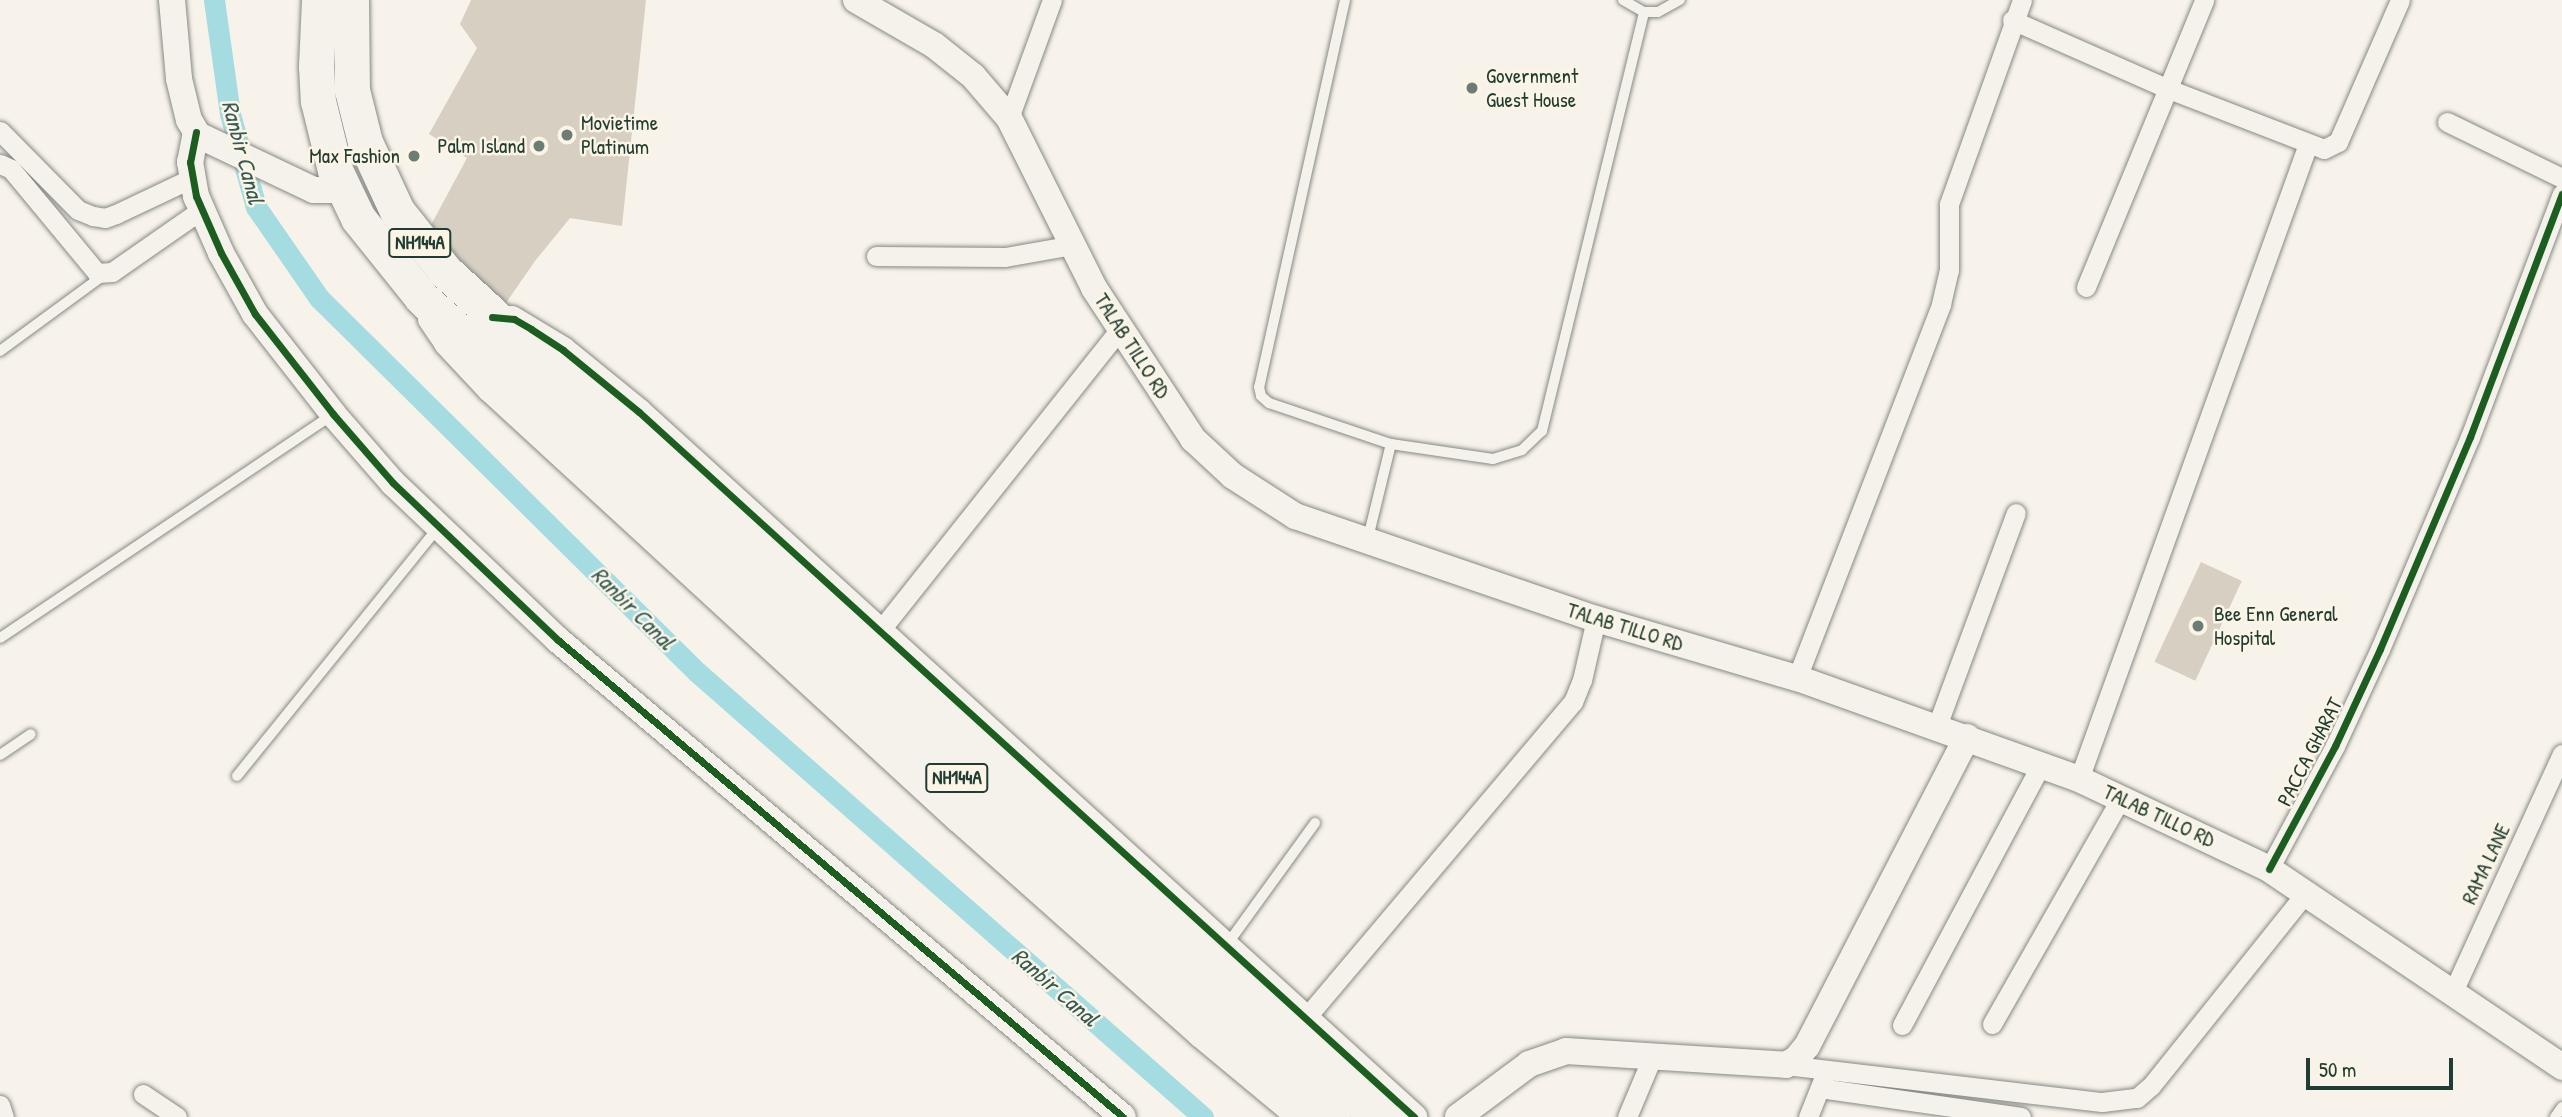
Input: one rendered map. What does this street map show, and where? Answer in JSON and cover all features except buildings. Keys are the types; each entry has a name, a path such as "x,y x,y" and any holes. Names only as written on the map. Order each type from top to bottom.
{"highway":[{"name":"NH144A","path":"319,0 316,66 318,101 335,170 358,218 422,298 595,429 1378,1117"},
{"name":"NH144A","path":"351,0 352,90 365,142 378,175 415,238 595,429 1333,1117"}],"street":[{"path":"172,0 179,79 207,138 314,190 344,190"},
{"name":"TALAB TILLO RD","path":"856,0 934,45 973,76 1009,118 1094,288 1193,439 1233,476 1295,516 1596,619 1797,678 2079,779 2269,869 2562,1068"},
{"path":"1009,118 1052,0"},
{"path":"1797,678 1948,284 1949,204 2012,20 2022,0"},
{"path":"2086,287 2204,0"},
{"path":"2012,20 2166,88 2324,149 2338,142 2400,0"},
{"path":"2447,122 2562,178"},
{"path":"0,131 78,210 93,216 105,218 116,214 190,179"},
{"path":"207,138 190,162 190,179 201,210 255,314 333,414 393,483 558,640 1123,1117"},
{"path":"2079,779 2308,144"},
{"path":"0,164 11,169 97,273 112,272 201,210"},
{"name":"PACCA GHARAT","path":"2269,869 2335,746 2380,649 2470,437 2562,194"},
{"path":"876,256 1005,257 1073,245"},
{"path":"422,298 434,325 447,343 490,389 958,819 1200,1034 1300,1117"},
{"path":"492,317 514,319 603,382 1414,1117"},
{"path":"878,632 1120,330"},
{"path":"1937,726 2016,513"},
{"path":"1304,1020 1573,702 1582,680 1596,619"},
{"path":"1786,1065 1796,1059 1807,1045 1967,737"},
{"name":"RAMA LANE","path":"2452,994 2562,754"},
{"path":"1902,1025 2041,765"},
{"path":"1992,1024 2121,798"},
{"path":"1458,1117 1529,1064 1550,1054 1566,1051 1786,1065 2102,1102 2137,1098 2151,1086 2305,894"},
{"path":"1627,1117 1653,1055"},
{"path":"1808,1117 1827,1069"},
{"path":"1942,1106 1945,1082"},
{"path":"1969,1111 1972,1085"},
{"path":"1820,1088 2015,1117 2015,1090"},
{"path":"143,1094 177,1117"},
{"path":"0,1105 4,1117"}],"lane":[{"path":"1345,0 1259,387 1261,396 1269,403 1391,444 1493,458 1522,450 1542,431 1644,12"},
{"path":"1623,0 1644,12 1658,12 1680,0"},
{"path":"0,351 105,274"},
{"path":"0,638 333,414"},
{"path":"1367,542 1391,444"},
{"path":"237,776 438,528"},
{"path":"0,755 32,734"},
{"path":"1226,946 1315,822"},
{"path":"2555,1117 2562,1107"}],"waterway":[{"name":"Ranbir Canal","path":"214,0 230,114 256,207 319,298 697,672 1203,1117"}],"cycle path":[{"path":"196,132 190,162 196,196 221,253 255,314 333,414 393,483 558,640 1123,1117"},
{"path":"2269,869 2335,746 2380,649 2470,437 2562,194"},
{"path":"492,317 514,319 531,329 563,350 639,412 1414,1117"}],"place":[{"name":"Government Guest House","path":"1472,88"},
{"name":"Movietime Platinum","path":"567,135"},
{"name":"Palm Island","path":"539,146"},
{"name":"Max Fashion","path":"414,156"},
{"name":"Bee Enn General Hospital","path":"2198,626"}]}
